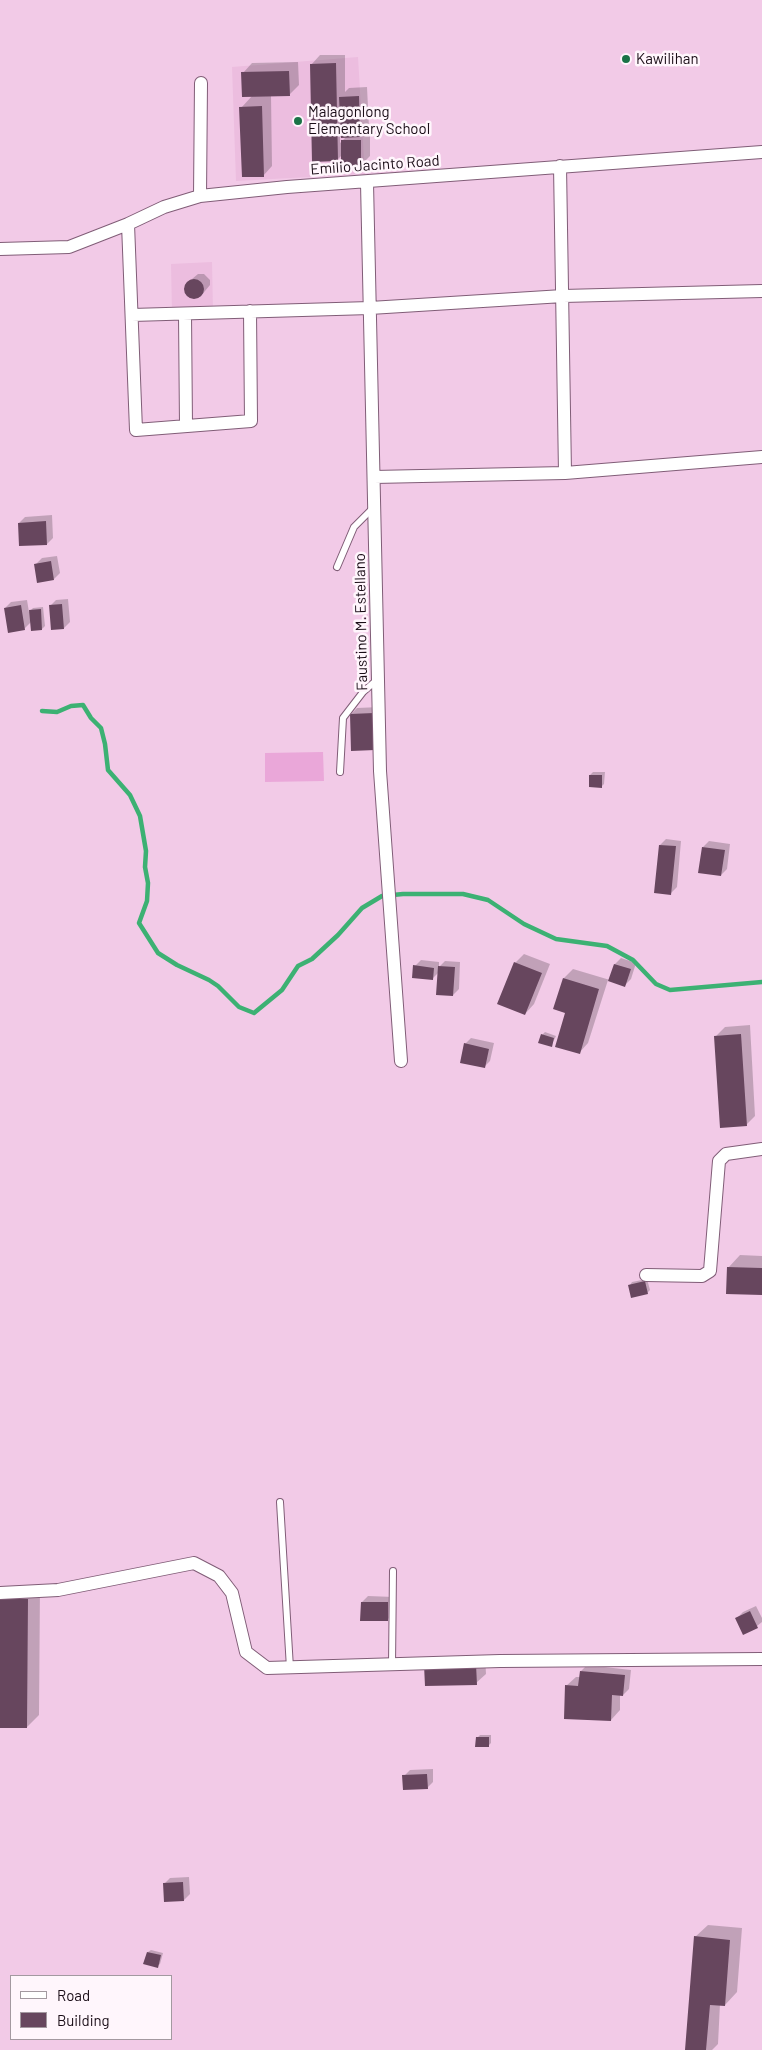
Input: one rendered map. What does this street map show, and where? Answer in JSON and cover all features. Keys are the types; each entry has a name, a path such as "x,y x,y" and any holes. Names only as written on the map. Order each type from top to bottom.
{"street":[{"path":"200,196 201,84"},
{"name":"Emilio Jacinto Road","path":"0,249 69,247 128,224 164,207 200,196 287,187 367,183 560,166 762,152"},
{"path":"560,166 565,473"},
{"name":"Faustino M. Estellano","path":"367,183 380,770 401,1061"},
{"path":"128,224 136,430 251,421 250,311"},
{"path":"132,315 370,308 563,296 762,291"},
{"path":"185,314 186,426"},
{"path":"374,477 565,473 762,457"},
{"path":"646,1275 702,1276 710,1271 719,1161 726,1154 762,1149"},
{"path":"0,1593 58,1590 194,1563 219,1576 232,1593 246,1652 267,1668 500,1661 762,1659"}],"lane":[{"path":"337,567 354,527 374,507"},
{"path":"340,772 343,718 363,692 378,679"},
{"path":"280,1502 290,1668"},
{"path":"392,1665 393,1571"}],"shaded area":[{"name":"Malagonlong Elementary School","path":"358,57 365,174 236,181 232,67"},
{"path":"212,262 213,311 172,312 171,264"},
{"path":"323,752 324,781 265,782 265,753"}],"building":[{"path":"336,63 338,161 312,162 310,64"},
{"path":"289,71 290,96 242,97 241,72"},
{"path":"359,96 360,137 341,138 339,97"},
{"path":"262,106 264,177 242,177 239,107"},
{"path":"341,140 361,140 361,166 341,166"},
{"path":"190,279 198,279 204,285 204,293 198,299 190,299 184,293 184,285"},
{"path":"46,521 47,545 19,546 18,523"},
{"path":"51,561 54,580 37,583 34,564"},
{"path":"62,604 64,629 51,630 49,605"},
{"path":"21,605 25,630 8,633 4,608"},
{"path":"41,609 42,630 31,631 29,610"},
{"path":"374,713 375,750 351,751 350,714"},
{"path":"589,775 602,775 602,788 589,787"},
{"path":"659,845 676,846 671,895 654,893"},
{"path":"702,847 725,850 721,876 698,873"},
{"path":"514,962 542,973 525,1015 497,1004"},
{"path":"614,964 631,969 625,987 608,981"},
{"path":"413,965 434,968 433,980 412,978"},
{"path":"438,966 455,967 453,996 436,995"},
{"path":"563,978 599,989 580,1054 555,1047 565,1013 553,1009"},
{"path":"541,1034 554,1038 552,1047 538,1043"},
{"path":"741,1034 747,1126 720,1128 714,1036"},
{"path":"464,1043 489,1049 485,1068 460,1063"},
{"path":"727,1267 762,1268 762,1295 726,1294"},
{"path":"645,1281 648,1294 631,1298 628,1285"},
{"path":"0,1599 28,1599 27,1728 0,1728"},
{"path":"361,1602 388,1602 388,1621 360,1621"},
{"path":"750,1611 758,1628 743,1635 735,1618"},
{"path":"476,1664 477,1685 425,1686 424,1665"},
{"path":"580,1671 625,1675 623,1696 612,1695 611,1721 564,1719 565,1685 578,1686"},
{"path":"476,1737 489,1737 489,1747 475,1747"},
{"path":"427,1774 428,1789 403,1790 402,1775"},
{"path":"183,1882 184,1901 164,1902 163,1883"},
{"path":"694,1936 730,1940 725,2006 710,2005 706,2050 685,2050"},
{"path":"147,1952 161,1955 158,1968 143,1964"}],"waterway":[{"path":"42,711 57,712 71,706 83,705 91,718 101,728 108,770 130,795 140,816 146,851 145,867 148,883 147,901 139,923 158,953 177,965 209,980 218,986 239,1007 254,1013 282,990 298,966 312,959 338,935 362,908 382,896 403,894 463,894 488,900 524,924 556,939 607,946 633,960 656,984 670,990 762,982"}],"place":[{"name":"Kawilihan","path":"626,59"},
{"name":"Malagonlong Elementary School","path":"298,121"}]}
